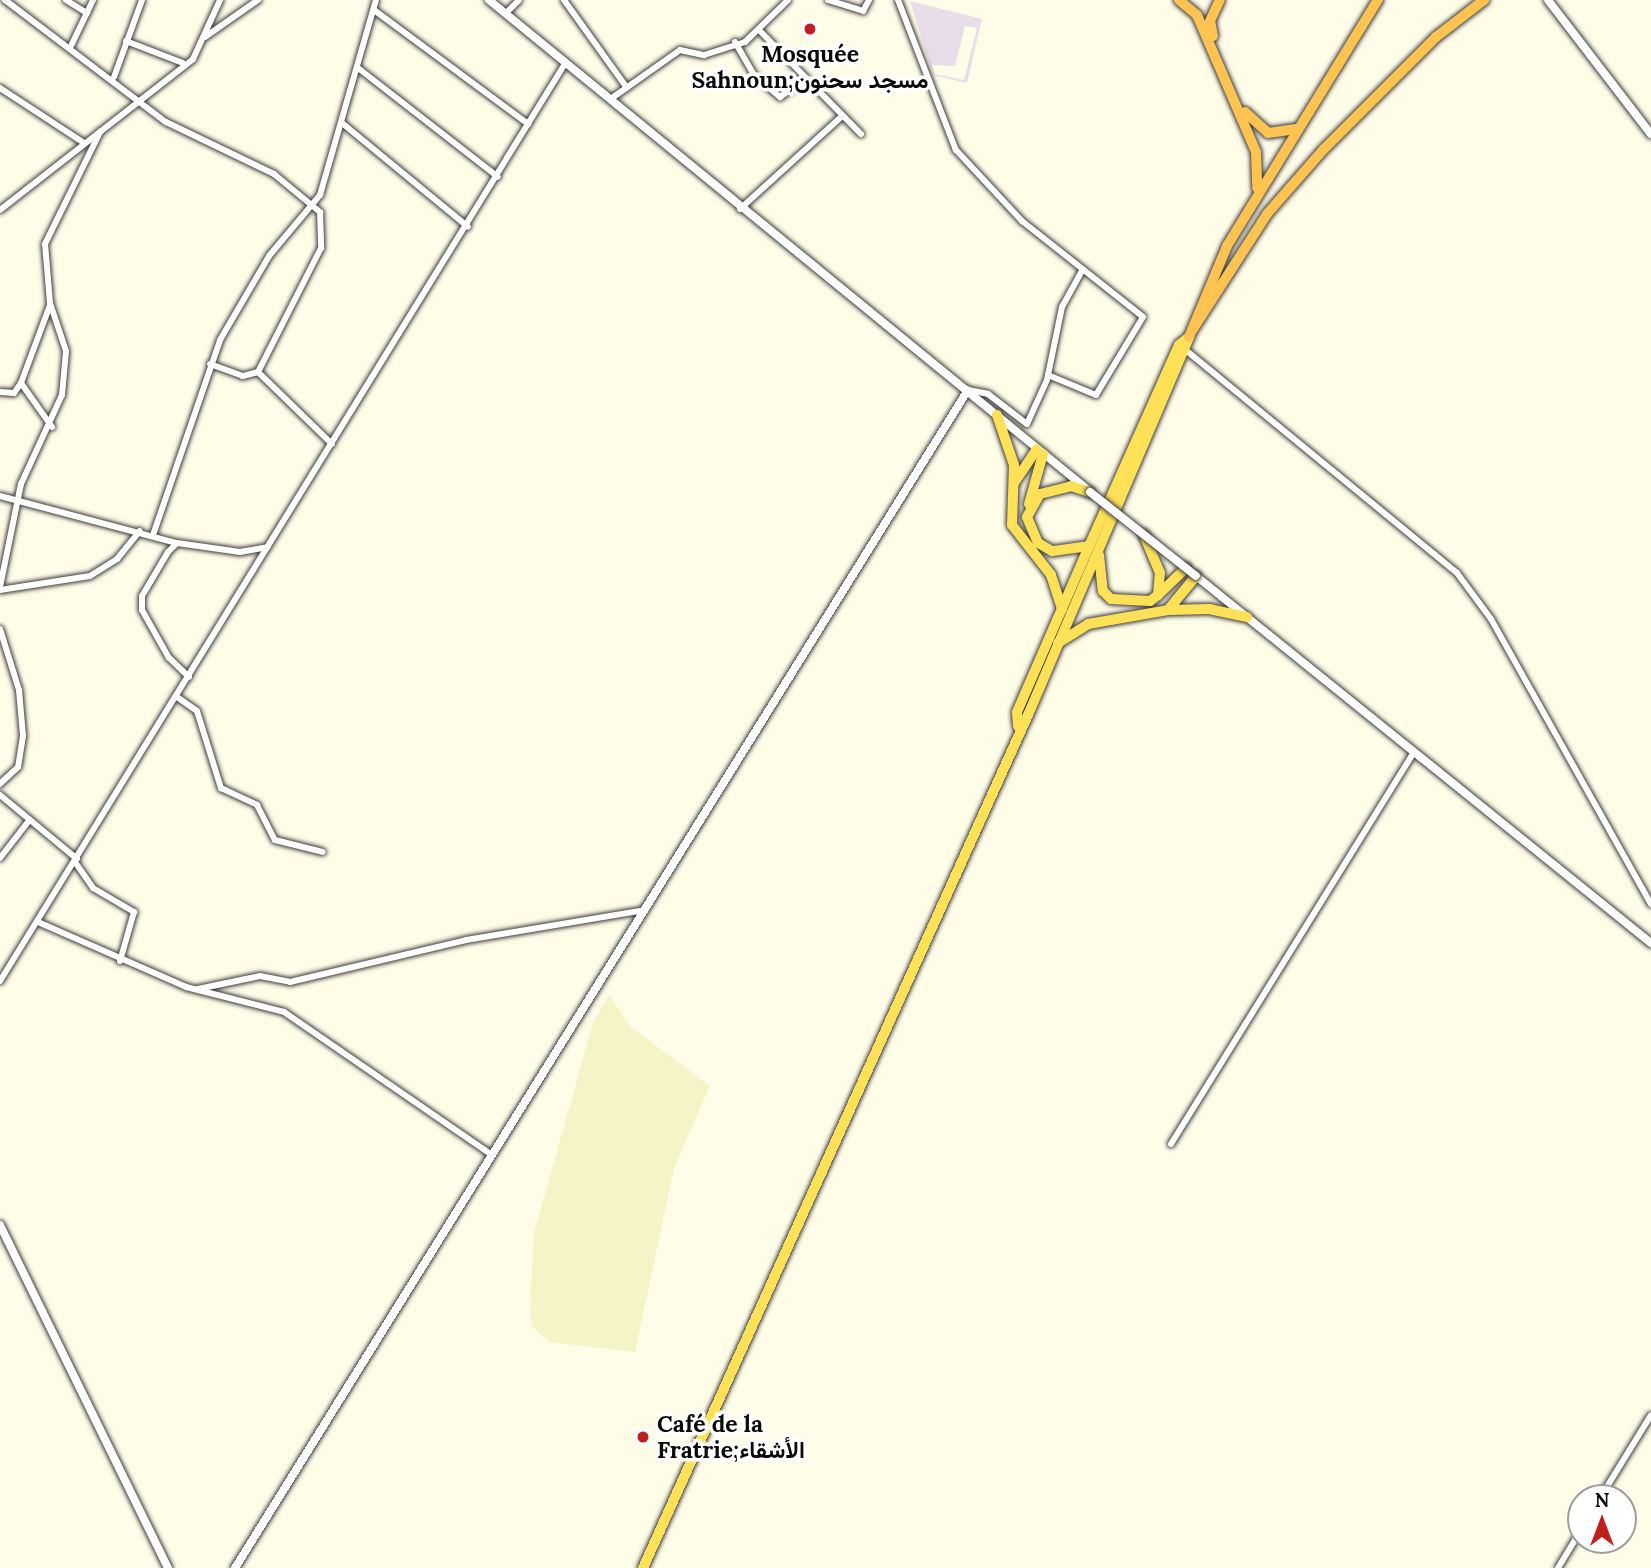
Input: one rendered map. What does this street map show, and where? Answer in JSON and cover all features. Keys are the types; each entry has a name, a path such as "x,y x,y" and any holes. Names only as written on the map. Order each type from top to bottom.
{"highway":[{"path":"1179,0 1197,15 1256,152 1255,198"},
{"path":"1220,0 1210,30 1251,122 1268,133 1298,129"},
{"path":"1191,333 1267,214 1316,158 1436,37 1484,0"},
{"path":"1191,333 1255,198 1376,3"}],"main road":[{"path":"1018,726 1017,712 1089,546 1191,333"},
{"path":"643,1568 1018,726 1058,643 1183,347"},
{"path":"997,415 1010,445 1012,525 1051,575 1062,609"},
{"path":"1040,451 1028,505 1038,543 1066,552 1089,546"},
{"path":"1012,485 1040,451"},
{"path":"1028,505 1056,488 1090,492"},
{"path":"1144,534 1157,556 1158,595"},
{"path":"1098,552 1103,591 1111,599 1143,604 1158,595 1186,568"},
{"path":"1168,610 1196,576"},
{"path":"1058,643 1088,624 1168,610 1247,617"}],"street":[{"path":"5,0 114,77 183,133 256,164 314,204 324,239 258,372 243,376 210,365"},
{"path":"66,0 87,13"},
{"path":"71,46 93,0"},
{"path":"114,77 142,0"},
{"path":"0,210 183,63 193,59 220,0"},
{"path":"204,38 258,0"},
{"path":"153,535 210,365 269,256 314,204 342,123 376,0"},
{"path":"489,0 612,97 740,209 968,390 1090,492 1651,943"},
{"path":"506,13 519,0"},
{"path":"564,0 627,88"},
{"path":"612,97 680,50 704,55 761,32 788,0"},
{"path":"828,0 863,11 869,0"},
{"path":"898,0 956,150 1022,221 1144,322 1096,395 1048,374"},
{"path":"1548,0 1651,134"},
{"path":"374,10 528,124"},
{"path":"761,32 841,117 861,134"},
{"path":"126,41 183,63"},
{"path":"735,42 755,76 780,97 805,79"},
{"path":"0,981 468,227 566,62"},
{"path":"358,68 498,177"},
{"path":"0,88 84,143"},
{"path":"740,209 841,117"},
{"path":"342,123 468,227"},
{"path":"100,132 45,244 50,303 66,351 51,427 24,475 0,589 90,576 117,559 140,531"},
{"path":"968,390 988,394 1025,426 1048,374 1062,307 1083,269"},
{"path":"0,392 14,393 21,383 50,303"},
{"path":"1183,347 1457,573 1491,619 1651,904"},
{"path":"258,372 332,443"},
{"path":"21,383 51,427"},
{"path":"235,1568 968,390"},
{"path":"0,496 140,531 177,543 240,552 268,547"},
{"path":"177,543 141,604 169,658 189,677"},
{"path":"0,629 7,643 23,736 18,767 0,784"},
{"path":"0,653 7,643"},
{"path":"177,697 197,712 221,788 257,805 275,839 323,852"},
{"path":"1171,1144 1415,752"},
{"path":"0,795 76,861 93,888 134,912 120,961"},
{"path":"0,858 28,822"},
{"path":"196,990 260,976 289,982 466,940 645,910"},
{"path":"38,922 120,961 196,990 284,1012 492,1155"},
{"path":"0,1225 168,1568"},
{"path":"1609,1484 1651,1415"}],"shaded area":[{"path":"910,1 982,19 967,83 933,75","holes":["965,26 977,28 964,80 934,74 932,65 955,66"]}],"green space":[{"path":"609,995 631,1027 710,1086 674,1168 635,1352 549,1342 532,1326 530,1307 534,1233 593,1023"}],"place":[{"name":"Mosquée Sahnoun;مسجد سحنون","path":"810,29"},
{"name":"Café de la Fratrie;الأشقاء","path":"643,1437"}]}
